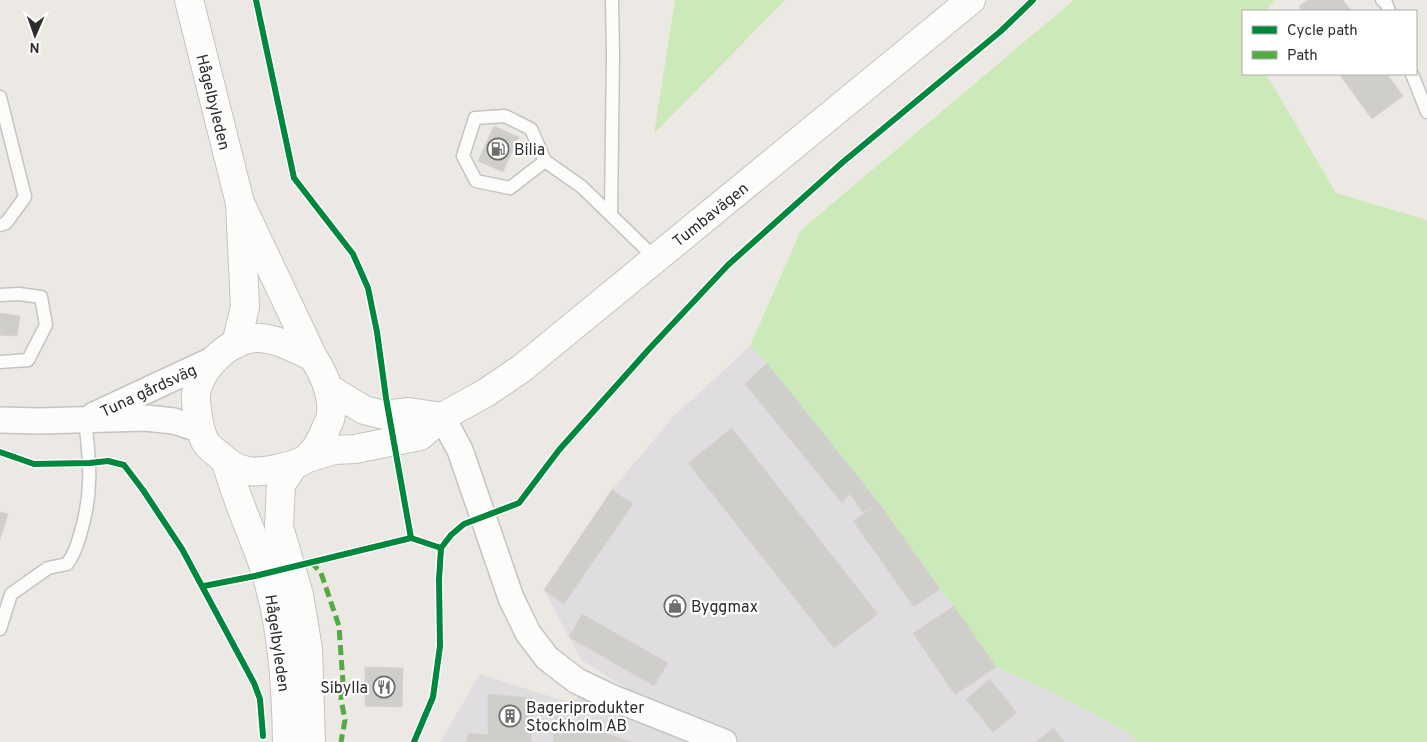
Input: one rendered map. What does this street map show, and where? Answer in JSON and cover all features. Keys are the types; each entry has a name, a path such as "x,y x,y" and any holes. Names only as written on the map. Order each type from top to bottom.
{"main road":[{"name":"Hågelbyleden","path":"188,0 240,203 314,357"},
{"name":"Tumbavägen","path":"301,461 334,450 355,449 420,436 442,417 522,370 970,0"},
{"name":"Hågelbyleden","path":"236,344 244,307 240,203"},
{"path":"254,338 276,340 314,357 322,371 328,388 331,415 322,439 301,461 266,471 252,472 238,469 226,462 205,442 201,430 196,392 203,374 212,360 236,344 254,338"},
{"path":"328,388 364,410 377,414 409,412 442,417"},
{"name":"Tumbavägen","path":"282,539 286,508 294,488 306,474 320,463 355,449"},
{"name":"Hågelbyleden","path":"301,461 281,484 279,527 299,596 308,649 312,718 311,742"},
{"name":"Hågelbyleden","path":"226,462 269,583 283,660 287,742"}],"street":[{"name":"Tuna gårdsväg","path":"84,419 212,360"},
{"path":"442,417 460,450 511,598 528,633 547,658 577,681 613,698 724,742"},
{"name":"Tuna gårdsväg","path":"0,420 145,418 179,422 201,430"}],"lane":[{"path":"611,214 612,0"},
{"path":"1412,75 1427,112"},
{"path":"0,97 25,197 6,223 0,225"},
{"path":"546,161 510,188 476,181 462,156 474,118 505,116 531,129 546,161 582,187 656,259"},
{"path":"0,295 19,294 41,297 46,325 28,360 0,362"},
{"path":"0,629 11,594 48,568 67,564 74,554 86,518 90,488 90,463 84,419"}],"shaded area":[{"path":"750,346 767,363 879,503 996,667 1050,691 1124,730 1139,742 440,742 480,674 564,701 628,689 581,660 544,590 612,490 673,417"}],"green space":[{"path":"675,0 785,0 654,134"},
{"path":"1074,0 1274,0 1267,10 1242,10 1242,75 1267,75 1336,193 1427,220 1427,742 1139,742 1124,730 1050,691 996,667 879,503 767,363 750,346 801,230"}],"building":[{"path":"1308,0 1343,0 1350,10 1302,10 1299,6"},
{"path":"1340,75 1388,75 1403,96 1372,119"},
{"name":"Bilia","path":"494,126 519,137 503,172 478,161"},
{"path":"0,313 20,316 17,336 0,335"},
{"path":"767,363 879,503 863,513 850,494 842,503 745,384"},
{"path":"732,428 878,614 834,648 688,463"},
{"path":"612,490 633,504 564,604 544,590"},
{"path":"879,503 940,589 914,607 853,521"},
{"path":"0,512 8,514 0,539"},
{"path":"954,606 996,667 955,695 913,633"},
{"path":"582,614 668,663 654,686 569,637"},
{"name":"Sibylla","path":"365,667 403,668 402,707 365,706"},
{"path":"990,679 1017,713 993,732 966,699"},
{"name":"Bageriprodukter Stockholm AB","path":"488,694 533,698 531,742 467,742 468,733 488,735"},
{"name":"Bageriprodukter Stockholm AB","path":"555,716 631,742 553,742"},
{"path":"1054,728 1064,742 1035,742"}],"marked path":[{"path":"311,562 321,573 339,626 343,683 341,699 345,720 341,742"}],"cycle path":[{"path":"256,0 294,178 353,254 368,288 411,538 441,548"},
{"path":"414,742 433,697 440,646 439,580 441,548 451,535 464,524 519,503 559,450 650,348 728,265 843,162 1001,31 1033,0"},
{"path":"0,452 34,464 108,461 124,465 182,549 254,683 260,699 263,736"},
{"path":"204,586 255,576 411,538"}],"place":[{"name":"Bilia","path":"498,149"},
{"name":"Byggmax","path":"675,606"},
{"name":"Sibylla","path":"384,687"},
{"name":"Bageriprodukter Stockholm AB","path":"510,716"}]}
